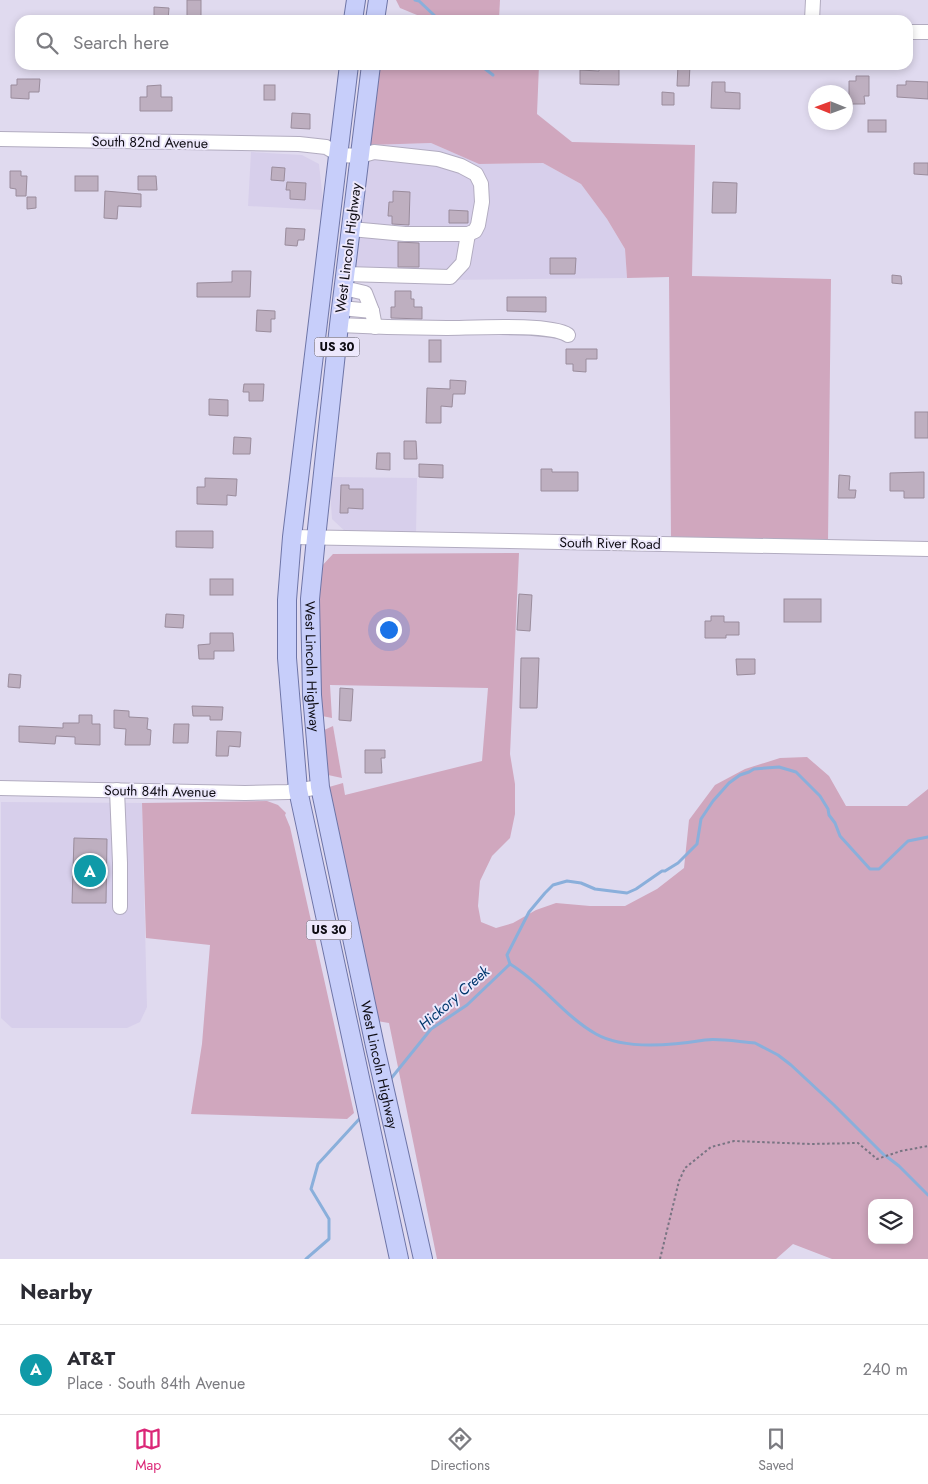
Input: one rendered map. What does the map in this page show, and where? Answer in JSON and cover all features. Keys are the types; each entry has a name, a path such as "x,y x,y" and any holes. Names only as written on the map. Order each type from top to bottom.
{"main road":[{"path":"354,15 356,0"},
{"path":"376,15 378,0"},
{"name":"West Lincoln Highway","path":"348,70 340,155 316,328 292,537 287,600 287,658 298,790 398,1259"},
{"name":"West Lincoln Highway","path":"370,70 344,281 316,538 310,599 310,657 320,788 423,1259"}],"street":[{"path":"812,15 813,0"},
{"path":"913,32 928,32"},
{"name":"South 82nd Avenue","path":"0,139 299,144 326,147 340,155 360,156 374,152 438,159 461,166 476,174 481,184 482,202 478,225 475,231 468,234"},
{"path":"344,281 450,277 463,262 468,234 405,234 351,229"},
{"path":"344,281 365,292 372,311 375,327"},
{"path":"340,316 372,311"},
{"path":"340,316 375,327 503,327 557,331 568,335"},
{"name":"South River Road","path":"292,537 928,549"},
{"name":"South 84th Avenue","path":"0,788 245,793 320,788"},
{"path":"117,790 120,907"}],"path":[{"path":"660,1259 679,1181 685,1168 711,1147 734,1140 811,1144 858,1143 877,1159 901,1151 928,1146"}],"shaded area":[{"path":"396,0 500,0 499,15 417,15 400,8"},
{"path":"378,70 539,70 537,114 572,142 695,145 692,276 831,279 828,541 671,538 669,277 627,278 625,249 607,219 581,184 543,163 479,164 431,143 369,145"},
{"path":"431,143 479,164 543,163 581,184 607,219 625,249 627,278 351,281 369,145"},
{"path":"251,152 302,155 319,164 324,210 248,206"},
{"path":"329,477 417,478 416,536 347,533 332,519"},
{"path":"519,553 510,754 515,784 515,814 510,838 492,856 480,881 478,906 481,922 496,928 513,923 536,910 556,903 590,906 625,906 657,889 684,868 689,820 715,785 745,769 780,758 807,757 829,776 846,806 907,806 928,789 928,1259 832,1259 793,1244 776,1259 437,1259 389,1023 377,1021 329,787 343,783 345,795 482,761 488,688 330,685 332,718 322,716 317,666 320,568 333,554"},
{"path":"333,726 342,778 328,775 322,731"},
{"path":"267,801 278,805 286,813 285,815 290,827 354,1113 347,1119 191,1114 202,1044 210,945 146,938 142,803"},
{"path":"1,802 142,803 147,1007 140,1022 127,1028 12,1028 1,1018"}],"building":[{"path":"187,0 201,0 201,15 187,15"},
{"path":"154,7 169,8 168,15 154,15"},
{"path":"580,70 619,70 619,85 580,84"},
{"path":"678,70 690,70 689,86 677,86"},
{"path":"856,76 869,76 869,96 864,96 865,104 853,104 853,85 849,85 849,81 856,81"},
{"path":"17,79 40,79 39,92 29,92 29,99 11,98 11,85 17,85"},
{"path":"906,81 928,82 928,99 897,97 897,85 906,85"},
{"path":"712,82 725,82 725,92 740,93 740,109 711,108"},
{"path":"161,85 161,97 172,97 172,111 140,111 140,97 147,97 147,86"},
{"path":"264,85 275,85 275,100 264,100"},
{"path":"662,92 674,93 674,105 662,105"},
{"path":"292,113 310,114 310,129 291,128"},
{"path":"868,120 886,120 886,132 868,132"},
{"path":"914,163 928,163 928,175 914,174"},
{"path":"272,167 285,168 284,181 271,180"},
{"path":"10,171 21,171 21,176 27,176 26,196 16,196 16,189 10,188"},
{"path":"75,176 98,176 98,191 75,191"},
{"path":"138,176 156,176 157,190 138,190"},
{"path":"287,182 306,183 305,200 290,199 290,190 286,190"},
{"path":"713,182 737,183 736,213 712,213"},
{"path":"105,191 141,194 141,207 118,206 117,219 104,218"},
{"path":"393,191 410,192 409,225 392,224 392,216 388,216 389,202 393,202"},
{"path":"27,197 36,197 36,208 27,209"},
{"path":"449,210 468,211 468,223 449,223"},
{"path":"286,228 305,229 304,240 298,240 297,246 285,245"},
{"path":"398,242 419,243 419,267 398,267"},
{"path":"550,258 576,258 575,274 550,274"},
{"path":"232,271 251,271 250,297 197,297 197,283 232,282"},
{"path":"892,275 901,276 902,284 892,283"},
{"path":"395,291 411,291 414,307 422,307 422,319 391,318 391,307 395,307"},
{"path":"507,297 546,297 546,312 507,311"},
{"path":"257,310 275,311 275,319 271,319 271,332 256,331"},
{"path":"429,340 441,340 441,362 429,362"},
{"path":"566,349 597,349 597,359 586,359 586,372 573,371 573,364 566,364"},
{"path":"450,380 466,381 465,394 453,394 452,407 441,406 441,423 426,423 427,388 450,389"},
{"path":"244,384 264,384 263,401 249,401 249,392 243,392"},
{"path":"209,399 228,400 228,416 209,415"},
{"path":"915,412 928,412 928,438 915,438"},
{"path":"234,437 251,438 250,454 233,454"},
{"path":"404,441 416,441 417,459 404,459"},
{"path":"377,453 390,453 390,470 376,469"},
{"path":"419,464 443,465 443,478 419,477"},
{"path":"541,469 552,469 552,472 578,472 578,491 541,491"},
{"path":"924,472 924,498 904,498 904,491 890,491 890,473"},
{"path":"839,475 850,476 849,490 856,490 855,498 838,498"},
{"path":"205,478 237,479 236,496 227,495 227,505 197,504 197,487 205,487"},
{"path":"341,485 349,485 349,489 363,489 363,509 348,508 348,513 340,513"},
{"path":"176,531 213,531 213,548 176,547"},
{"path":"210,579 233,579 233,595 210,595"},
{"path":"519,594 532,595 530,631 517,630"},
{"path":"784,599 821,599 821,622 784,622"},
{"path":"166,614 184,615 183,628 165,627"},
{"path":"711,616 724,616 724,622 739,622 739,635 726,635 726,638 705,638 705,621 711,621"},
{"path":"210,633 233,633 234,651 214,651 214,659 199,659 198,645 210,644"},
{"path":"521,658 539,658 537,708 520,708"},
{"path":"736,659 755,659 755,674 737,675"},
{"path":"9,674 21,675 20,688 8,687"},
{"path":"340,688 353,689 351,721 339,720"},
{"path":"192,706 223,707 222,720 210,720 210,716 193,716"},
{"path":"114,710 129,711 129,717 148,718 147,729 151,730 150,745 125,745 126,729 114,728"},
{"path":"79,715 92,715 92,724 100,724 100,745 75,744 75,737 56,736 55,744 19,742 19,726 63,728 63,723 79,723"},
{"path":"174,724 189,724 188,743 173,743"},
{"path":"217,731 241,732 240,747 229,746 228,756 216,756"},
{"path":"365,750 385,750 385,758 381,758 382,773 365,773"},
{"path":"74,838 107,839 106,903 72,903"}],"waterway":[{"path":"415,0 419,1 434,15"},
{"path":"486,70 493,75"},
{"name":"Hickory Creek","path":"510,964 507,955 529,912 553,885 567,881 581,883 595,889 627,893 636,889 662,871 678,863 697,844 701,819 713,801 729,783 740,775 754,769 779,767 796,772 820,796 840,836 870,869 879,869 908,841 928,837"},
{"path":"510,964 532,980 584,1027 607,1039 649,1045 711,1040 755,1043 778,1055 791,1065 884,1155"},
{"name":"Hickory Creek","path":"389,1081 431,1029 467,1005 510,964"},
{"name":"Hickory Creek","path":"306,1259 329,1239 329,1219 311,1189 318,1164 362,1116"},
{"path":"886,1156 899,1166 928,1195"}],"place":[{"name":"AT&T","path":"90,871"}]}
